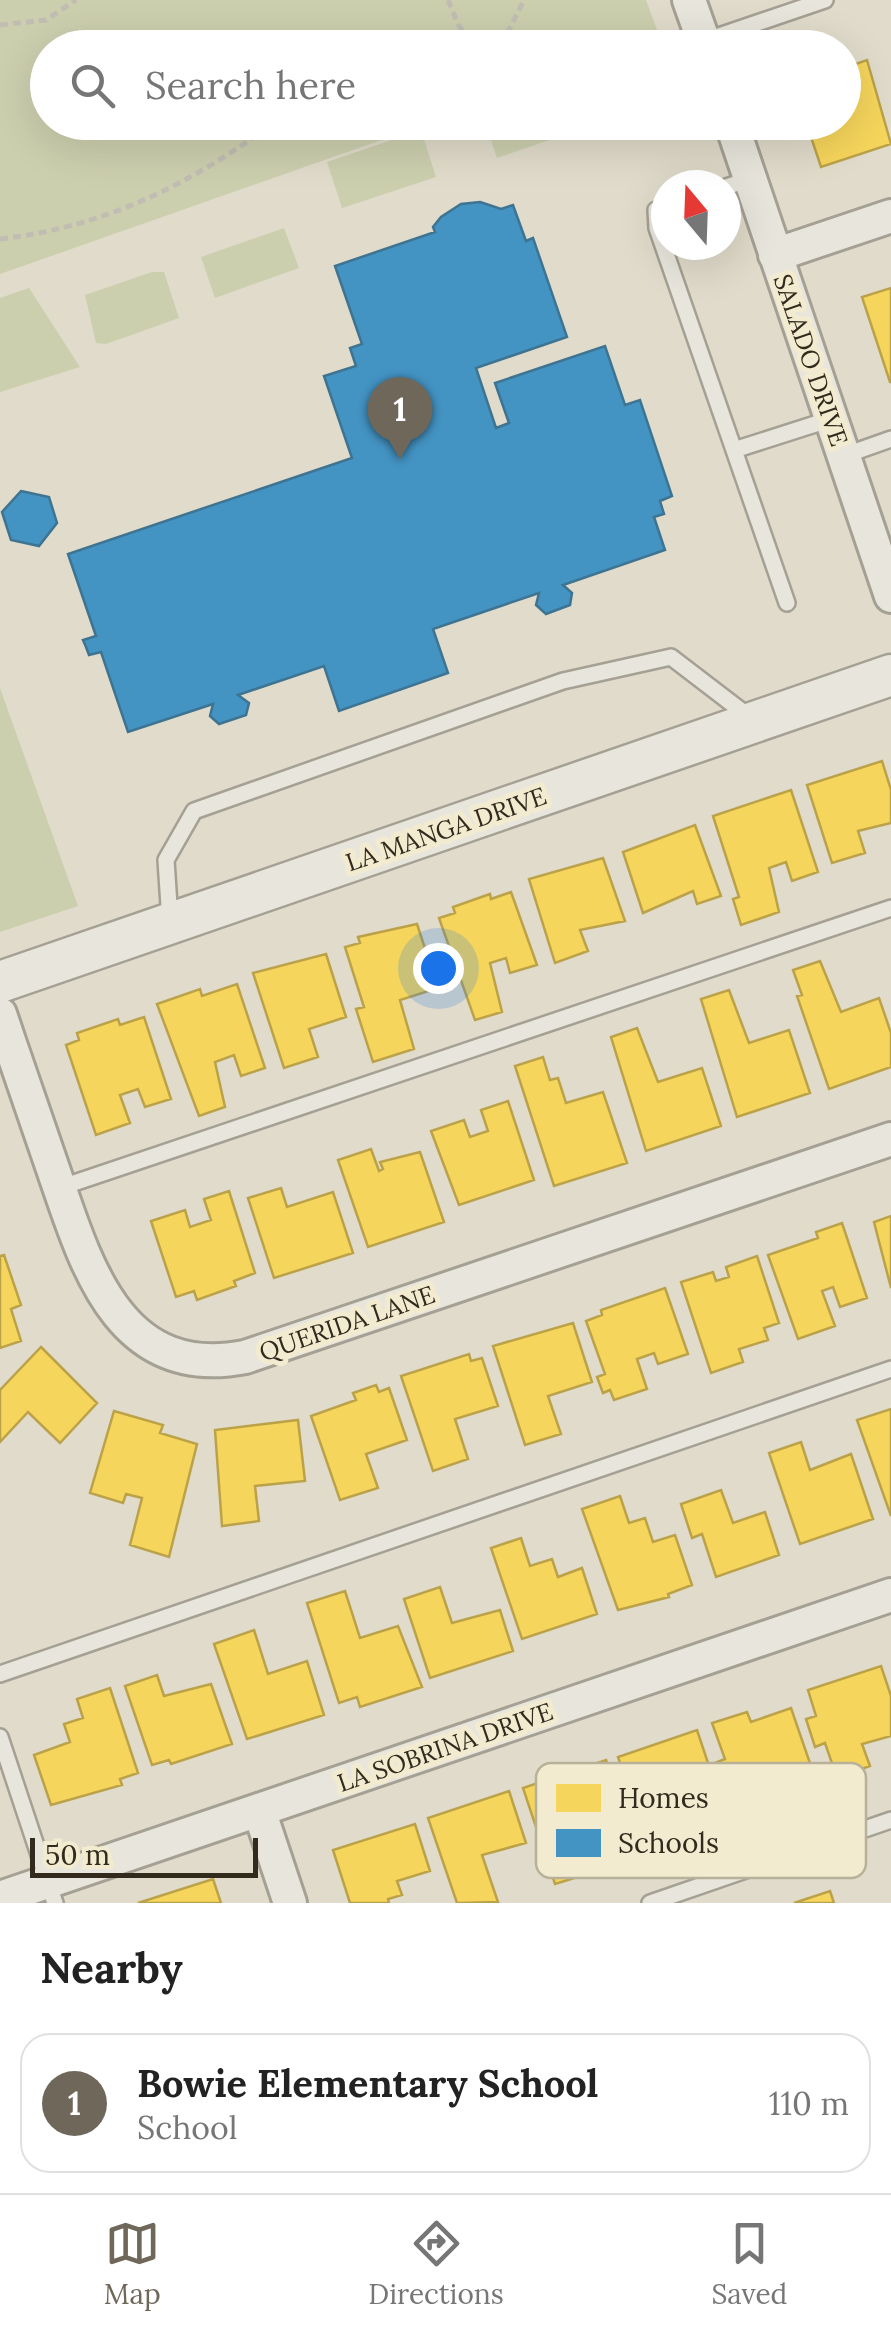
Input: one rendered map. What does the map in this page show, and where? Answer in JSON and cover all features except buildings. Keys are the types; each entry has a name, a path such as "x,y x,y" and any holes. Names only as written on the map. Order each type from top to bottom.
{"street":[{"path":"689,0 700,30"},
{"name":"SALADO DRIVE","path":"733,140 737,170"},
{"name":"SALADO DRIVE","path":"741,189 775,255 891,596"},
{"path":"775,255 891,216"},
{"name":"LA MANGA DRIVE","path":"0,982 891,675"},
{"name":"QUERIDA LANE","path":"0,1014 86,1264 106,1302 139,1336 180,1358 213,1363 264,1351 891,1139"},
{"name":"LA SOBRINA DRIVE","path":"0,1898 52,1892 259,1810 891,1596"},
{"path":"259,1810 290,1903"}],"lane":[{"path":"743,30 825,0"},
{"path":"668,260 787,602"},
{"path":"734,450 831,419"},
{"path":"844,456 891,440"},
{"path":"170,924 166,860 194,810 563,681 671,657 755,722"},
{"path":"59,1188 891,908"},
{"path":"0,1674 891,1370"},
{"path":"0,1737 52,1892"},
{"path":"866,1829 891,1820"},
{"path":"650,1903 723,1878"}],"path":[{"path":"0,26 46,20 76,0"},
{"path":"448,0 462,30"},
{"path":"509,30 524,0"},
{"path":"0,239 82,224 133,206 206,170 249,140"}],"green space":[{"path":"0,0 646,0 657,30 30,30 30,140 382,140 0,274"},
{"path":"392,140 424,140 436,177 342,208 327,162"},
{"path":"491,140 549,140 497,158"},
{"path":"284,228 299,268 215,298 201,257"},
{"path":"152,272 164,272 179,318 106,344 96,343 85,295"},
{"path":"29,288 80,367 0,392 0,298"},
{"path":"0,688 78,906 0,932"}],"place":[{"name":"Bowie Elementary School","path":"400,459"}]}
